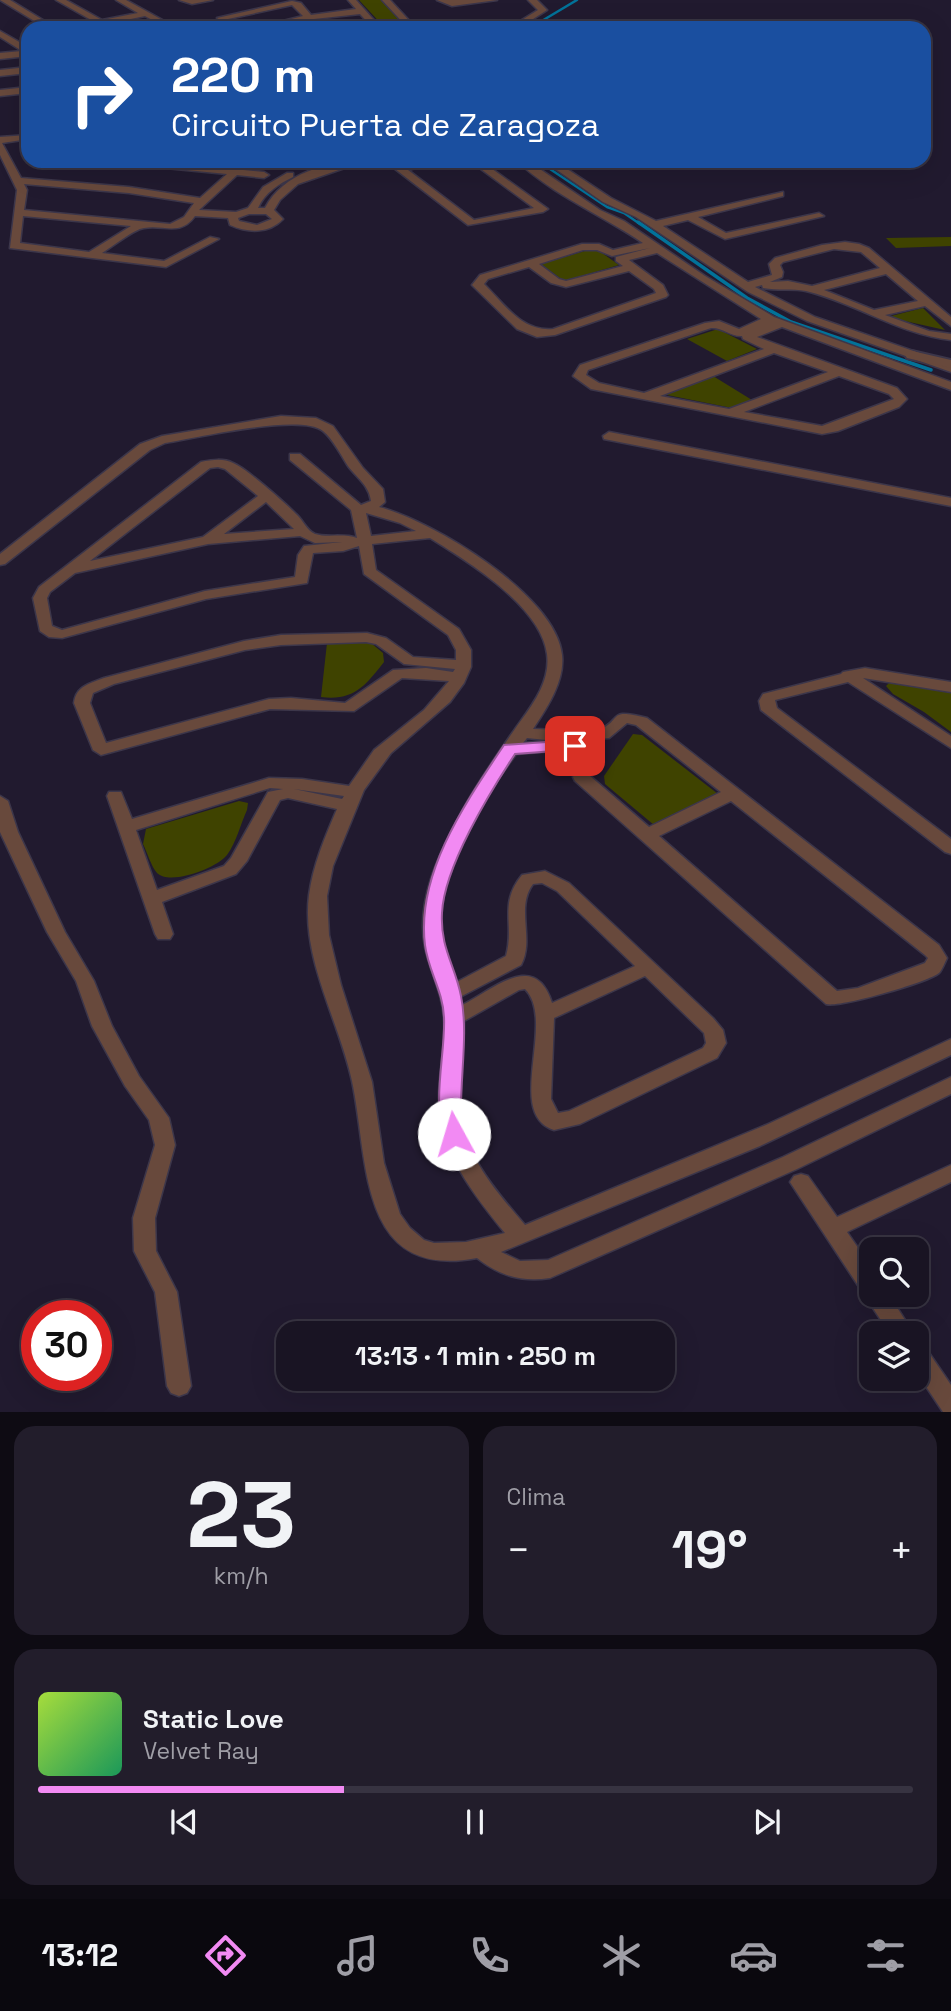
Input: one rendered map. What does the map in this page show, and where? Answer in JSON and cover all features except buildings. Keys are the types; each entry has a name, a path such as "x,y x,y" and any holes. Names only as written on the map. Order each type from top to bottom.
{"street":[{"path":"4,0 39,21"},
{"path":"60,0 98,21"},
{"path":"120,0 159,21"},
{"path":"183,0 209,0"},
{"path":"352,0 371,21"},
{"path":"386,0 406,21"},
{"path":"441,0 452,4 493,0"},
{"path":"525,21 543,10 532,0"},
{"path":"226,21 221,18 289,3 298,5 313,21"},
{"path":"293,21 365,13"},
{"path":"106,21 145,14"},
{"path":"0,33 21,47"},
{"path":"11,40 21,38"},
{"path":"0,56 21,53"},
{"path":"0,73 21,71"},
{"path":"0,93 21,91"},
{"path":"0,99 21,97"},
{"path":"0,140 21,138"},
{"path":"0,145 22,190 14,246 166,264 214,239"},
{"path":"189,168 264,175"},
{"path":"252,210 258,197 280,179 306,168"},
{"path":"269,211 278,194 298,180 337,168"},
{"path":"399,168 472,223 543,209 485,168"},
{"path":"532,168 596,212 620,223 701,278 775,322 950,384"},
{"path":"559,168 607,200 657,227 749,288 811,319 951,366"},
{"path":"19,213 165,228 189,216 234,173"},
{"path":"19,181 129,190 203,201"},
{"path":"657,227 779,194"},
{"path":"189,216 234,218 252,210 269,211 278,219 266,226 244,227 234,218"},
{"path":"693,218 725,236 819,216"},
{"path":"93,254 141,225"},
{"path":"749,288 777,277 775,261 839,245 860,247 951,323"},
{"path":"587,247 599,247 616,256 659,287 662,295 555,332 537,334 521,327 478,285 484,277 587,247"},
{"path":"616,256 656,247"},
{"path":"531,263 555,281 566,284 631,267"},
{"path":"813,289 887,270"},
{"path":"749,288 785,283 813,289 871,314 939,336 951,337"},
{"path":"871,314 925,303"},
{"path":"743,335 775,322"},
{"path":"709,325 725,326 774,349 893,391 901,399 895,404 828,429 600,388 579,373 584,368 709,325"},
{"path":"646,397 774,349"},
{"path":"732,412 839,372"},
{"path":"0,561 145,447 162,440 281,420 316,422 329,429 358,471 376,489 377,502 364,508"},
{"path":"609,436 951,502"},
{"path":"295,457 364,508 431,534 464,553 520,599 547,629 555,657 554,671 547,692 475,802 450,857 432,912 434,947 451,993 454,1017 450,1112 454,1134 471,1172 520,1235"},
{"path":"352,542 315,539 302,532 293,518 230,466 218,463 206,465 44,590 40,598 45,628 54,635 71,633 205,594 302,580 305,555 309,549 431,534"},
{"path":"208,540 267,495"},
{"path":"352,542 362,520 364,508"},
{"path":"68,570 208,540 302,532"},
{"path":"352,542 369,571 454,632 463,646 461,671 431,713 377,758 351,799 324,867 317,909 328,973 365,1100 369,1148 376,1181 394,1220 414,1245 438,1253 480,1248 520,1235 776,1130 951,1046"},
{"path":"367,637 381,641 409,661 461,671 398,673 348,708 291,703 269,704 101,750 82,703 83,695 88,690 109,681 208,655 281,640 367,637"},
{"path":"951,687 877,673 848,675 769,697 767,704 777,717 951,848"},
{"path":"848,675 951,743"},
{"path":"510,749 565,745 592,752 593,755 581,777 649,834 833,999 860,994 932,968 936,963 938,958 932,950 634,718 624,717 610,731 598,736 538,735 521,732"},
{"path":"126,827 269,783 290,783 351,799"},
{"path":"152,899 230,870 238,861 274,796 295,793 351,799"},
{"path":"649,834 733,793"},
{"path":"115,796 164,934"},
{"path":"0,801 9,832 56,932 85,981 102,1026 132,1081 159,1118 165,1145 144,1218 145,1251 166,1292 178,1386"},
{"path":"451,993 514,960 518,944 515,907 518,895 524,882 545,877 563,887 713,1030 716,1043 710,1053 564,1121 554,1122 542,1104 541,1084 546,1046 545,1014 539,993 528,983 521,982 454,1017"},
{"path":"545,1014 647,968"},
{"path":"480,1248 512,1270 528,1272 550,1269 790,1163 951,1085"},
{"path":"833,1229 950,1175"},
{"path":"801,1182 859,1268"},
{"path":"929,1372 951,1405"}],"shaded area":[{"path":"359,0 381,0 400,21 378,21"},
{"path":"951,237 951,246 896,248 886,238"},
{"path":"595,248 619,265 564,281 541,264"},
{"path":"923,308 945,330 887,317"},
{"path":"718,329 757,349 727,361 687,339"},
{"path":"713,376 752,400 732,408 662,394"},
{"path":"327,643 371,643 383,653 384,662 358,690 342,697 321,697"},
{"path":"889,683 951,693 951,732 893,694 886,686"},
{"path":"633,734 642,735 718,794 654,825 605,784 604,776"},
{"path":"239,801 248,803 247,810 233,845 222,860 193,874 172,878 157,873 143,844 146,829"}],"waterway":[{"path":"542,21 577,0"},
{"path":"548,168 607,207 624,213 640,224"},
{"path":"638,222 747,298 791,322 931,370"}],"route":[{"path":"454,1134 450,1112 454,1017 451,993 434,947 432,912 436,896 475,802 510,749 575,746"}]}
